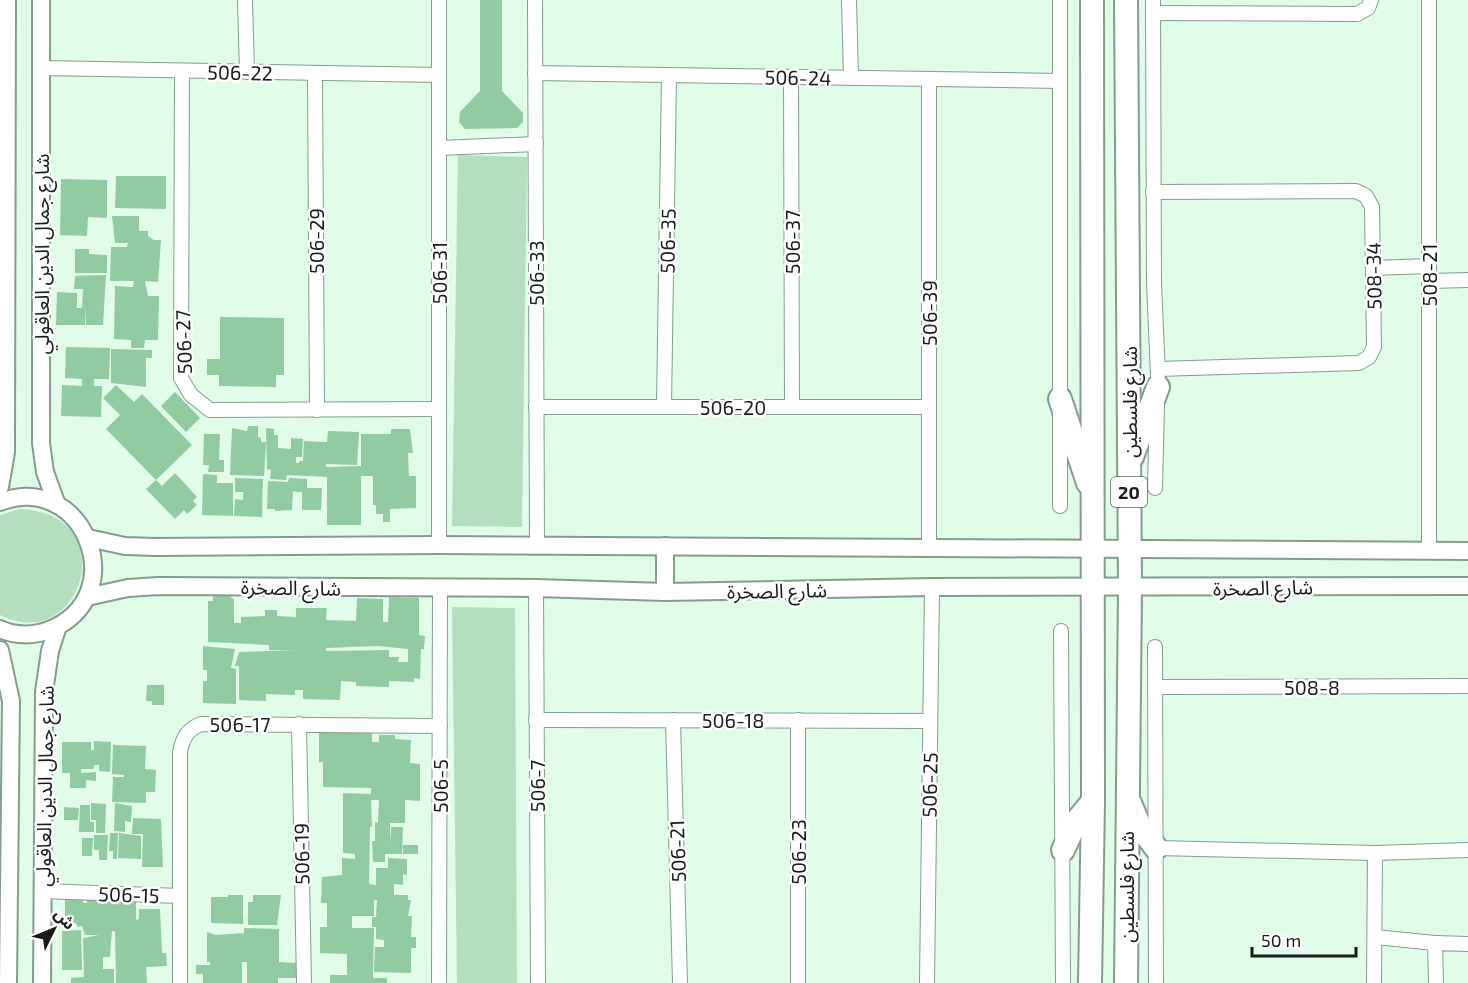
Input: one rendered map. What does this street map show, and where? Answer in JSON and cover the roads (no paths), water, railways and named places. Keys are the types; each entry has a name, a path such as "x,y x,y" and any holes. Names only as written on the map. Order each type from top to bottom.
{"main road":[{"name":"شارع فلسطين","path":"1090,983 1093,801 1092,0"},
{"name":"شارع فلسطين","path":"1126,0 1130,589 1126,795 1126,983"},
{"path":"1129,464 1150,413 1158,378"},
{"path":"1060,399 1092,495"},
{"path":"1126,795 1140,827 1156,848"},
{"path":"1063,850 1076,822 1093,801"}],"street":[{"name":"شارع جمال الدين العاقولي","path":"0,487 6,452 4,69 8,0"},
{"name":"شارع جمال الدين العاقولي","path":"41,0 41,443 45,472 57,505"},
{"path":"245,0 247,72"},
{"name":"506-31","path":"439,0 439,545"},
{"name":"506-33","path":"535,0 537,546"},
{"path":"849,0 851,78"},
{"path":"1060,0 1060,506"},
{"path":"1155,488 1158,378 1153,192 1153,7 1357,14 1368,8 1371,0"},
{"name":"508-21","path":"1429,0 1429,551"},
{"name":"506-22","path":"41,68 439,75"},
{"name":"506-27","path":"182,70 181,378 191,395 210,410 439,410"},
{"name":"506-29","path":"315,73 317,410"},
{"name":"506-24","path":"536,73 1060,81"},
{"name":"506-35","path":"664,407 669,75"},
{"name":"506-37","path":"791,77 792,407"},
{"name":"506-39","path":"929,79 929,547"},
{"path":"439,148 536,144"},
{"name":"508-34","path":"1153,192 1356,191 1366,196 1372,207 1374,347 1369,357 1359,363 1158,378"},
{"path":"1373,267 1468,280"},
{"name":"506-20","path":"536,407 929,407"},
{"path":"0,502 25,497 57,505 75,519 88,538 93,558 93,578 87,597 75,614 58,626 41,633 23,635 0,629"},
{"name":"شارع الصخرة","path":"88,538 125,546 155,547 439,545 1468,551"},
{"path":"665,546 665,592"},
{"name":"شارع الصخرة","path":"87,597 128,588 158,586 536,588 665,592 932,587 1130,589 1468,586"},
{"name":"506-25","path":"927,983 932,587"},
{"name":"506-7","path":"536,588 538,983"},
{"name":"506-5","path":"439,983 440,589"},
{"name":"شارع جمال الدين العاقولي","path":"42,983 44,692 50,651 58,626"},
{"path":"1061,631 1063,983"},
{"path":"1155,647 1156,983"},
{"name":"شارع جمال الدين العاقولي","path":"0,650 11,701 4,887 8,983"},
{"name":"508-8","path":"1155,687 1468,686"},
{"name":"506-18","path":"536,720 930,721"},
{"name":"506-21","path":"673,720 681,983"},
{"name":"506-23","path":"798,720 798,983"},
{"name":"506-17","path":"180,983 183,738 190,729 201,724 440,726"},
{"name":"506-19","path":"299,724 304,983"},
{"path":"1156,848 1375,853 1468,850"},
{"path":"1374,983 1375,853"},
{"name":"506-15","path":"43,891 180,896"},
{"path":"1375,937 1468,944"},
{"path":"1435,943 1436,983"}]}
